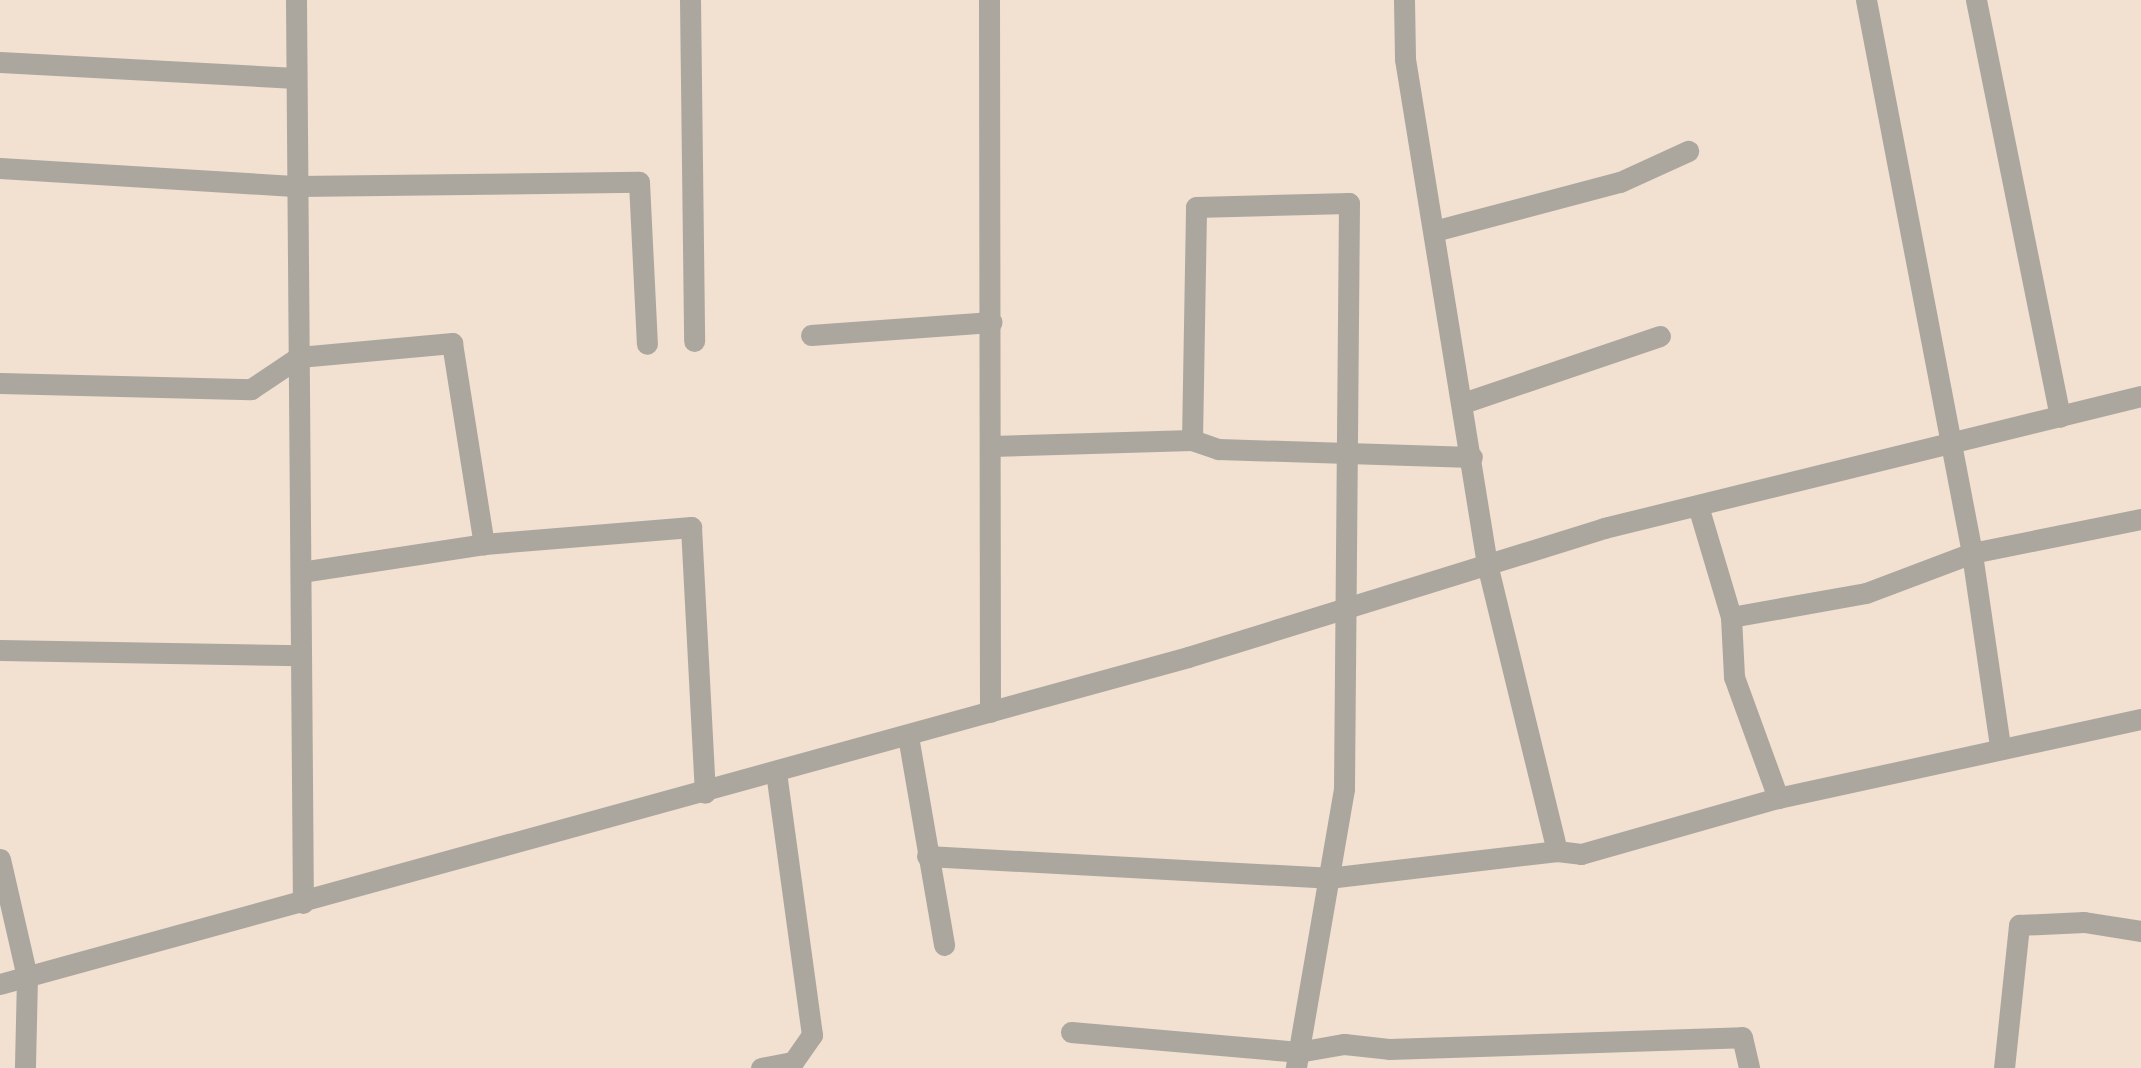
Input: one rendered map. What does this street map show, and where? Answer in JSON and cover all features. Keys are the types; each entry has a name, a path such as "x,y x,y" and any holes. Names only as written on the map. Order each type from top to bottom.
{"street":[{"path":"296,0 303,904"},
{"path":"690,0 694,341"},
{"path":"989,0 992,322 990,712"},
{"path":"1406,0 1405,59 1472,457 1487,564 1557,851"},
{"path":"1866,0 1972,553 2000,746"},
{"path":"1976,0 2060,417"},
{"path":"0,62 296,78"},
{"path":"1434,231 1620,182 1688,151"},
{"path":"0,168 297,186 639,182 647,344"},
{"path":"1192,440 1196,207 1349,203 1344,789 1297,1060"},
{"path":"811,335 992,322"},
{"path":"1463,403 1660,336"},
{"path":"0,383 251,388 299,357 452,343 484,544"},
{"path":"0,984 303,904 908,736 1487,564 1698,506 1951,446 2141,397"},
{"path":"992,446 1192,440 1217,449 1472,457"},
{"path":"1698,506 1731,617 1734,677 1778,799"},
{"path":"1731,617 1866,593 1972,553 2141,519"},
{"path":"301,572 484,544 691,527 705,793"},
{"path":"0,650 301,654"},
{"path":"927,856 1328,878 1557,851 1581,854 1778,799 2000,746 2141,719"},
{"path":"908,736 944,946"},
{"path":"761,1068 793,1062 812,1035 776,773"},
{"path":"0,859 27,977 25,1068"},
{"path":"2004,1068 2019,925 2084,922 2141,931"},
{"path":"1071,1031 1297,1060 1344,1044 1389,1049 1742,1037 1749,1068"}]}
